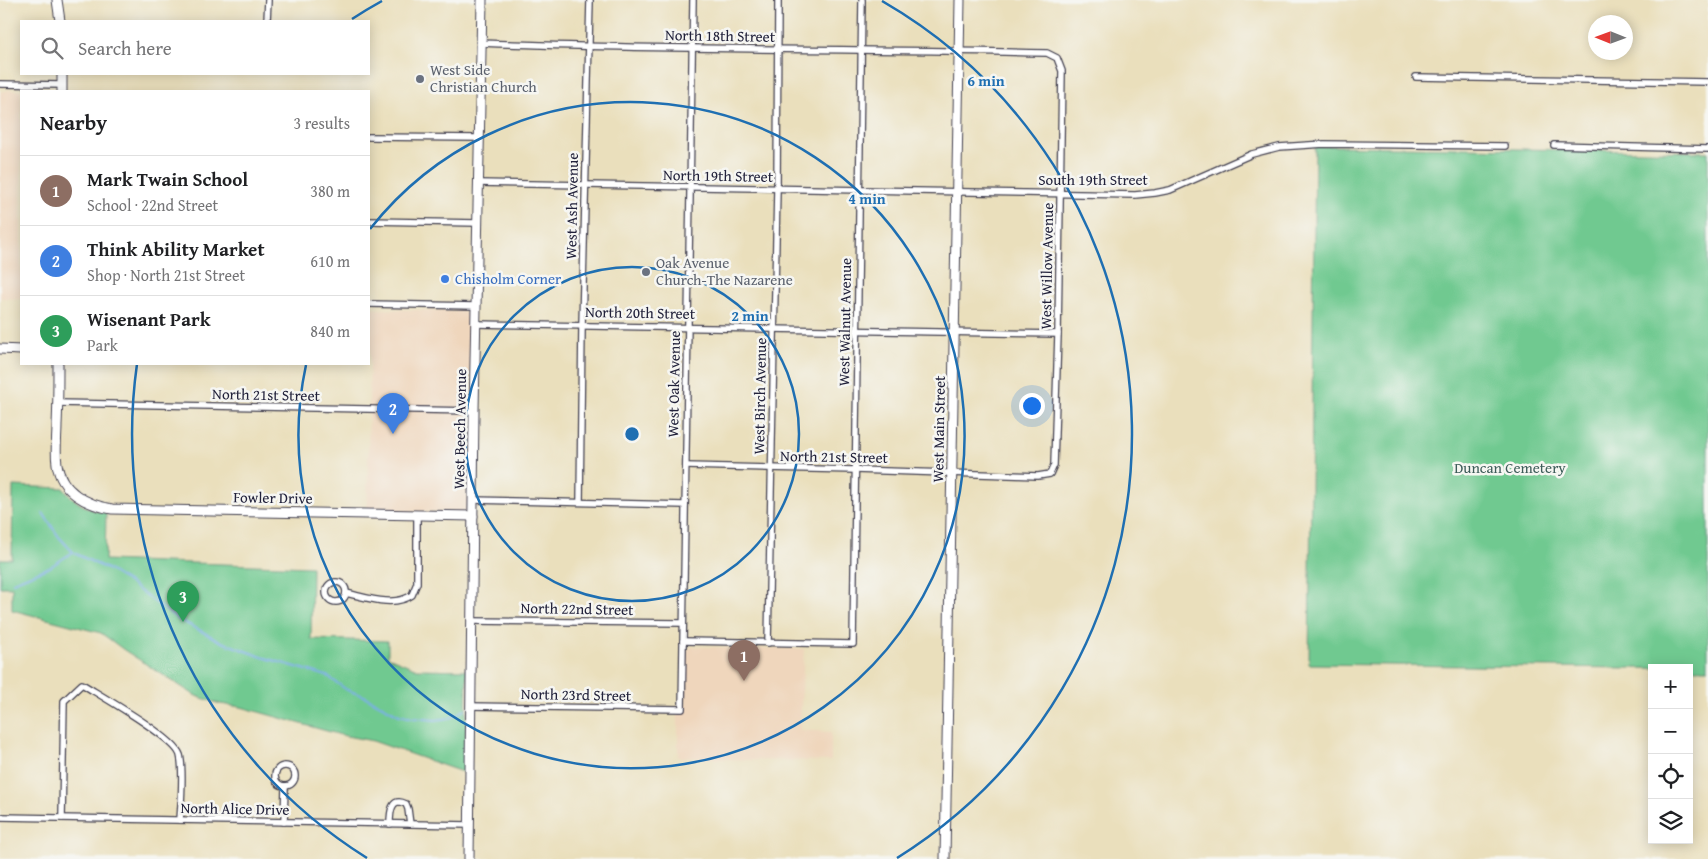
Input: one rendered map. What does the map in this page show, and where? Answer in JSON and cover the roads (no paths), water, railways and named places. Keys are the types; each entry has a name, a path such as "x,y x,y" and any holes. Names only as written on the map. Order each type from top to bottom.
{"street":[{"path":"57,0 60,20"},
{"path":"267,20 268,0"},
{"name":"West Beech Avenue","path":"469,859 474,411 482,0"},
{"name":"West Ash Avenue","path":"580,502 582,326 590,0"},
{"name":"West Oak Avenue","path":"682,709 693,0"},
{"name":"West Birch Avenue","path":"768,642 778,0"},
{"name":"West Walnut Avenue","path":"768,642 852,644 862,0"},
{"name":"West Main Street","path":"945,859 960,0"},
{"name":"North 18th Street","path":"481,44 959,51 1047,54 1057,58"},
{"name":"West Willow Avenue","path":"1050,474 1054,465 1061,193 1062,71 1057,58"},
{"path":"0,84 62,88 62,75"},
{"path":"1416,77 1708,82"},
{"path":"370,137 479,138"},
{"name":"South 19th Street","path":"957,191 1135,195 1170,190 1252,154 1279,147 1309,144 1505,146"},
{"path":"1554,145 1708,149"},
{"name":"North 19th Street","path":"478,183 859,191 957,191"},
{"path":"370,221 478,223"},
{"path":"370,304 476,306"},
{"name":"North 20th Street","path":"476,324 1058,334"},
{"path":"0,349 20,350"},
{"path":"58,365 58,403"},
{"name":"North 21st Street","path":"58,403 474,411"},
{"name":"Fowler Drive","path":"58,403 58,471 65,484 76,495 84,501 97,506 112,509 473,516"},
{"name":"North 21st Street","path":"686,466 952,472 1038,476 1050,474"},
{"path":"473,500 685,505"},
{"path":"346,593 378,600 395,601 401,601 412,596 416,583 417,514"},
{"name":"North 22nd Street","path":"471,620 682,623"},
{"path":"683,641 768,642"},
{"path":"62,818 64,701 82,684 164,736 176,748 180,760 180,820"},
{"name":"North 23rd Street","path":"470,706 682,709"},
{"path":"284,822 285,786"},
{"path":"390,824 391,808 395,802 399,801 406,804 410,824"},
{"name":"North Alice Drive","path":"0,817 470,825"}],"waterway":[{"path":"43,513 59,537 74,553 107,569 128,582 176,618 222,642 262,657 327,676 347,690 364,696 399,715 435,720 450,718 466,709"},
{"path":"13,582 50,567 73,552"}],"place":[{"name":"West Side Christian Church","path":"420,79"},
{"name":"Oak Avenue Church-The Nazarene","path":"646,272"},
{"name":"Chisholm Corner","path":"445,279"},
{"name":"Think Ability Market","path":"393,434"},
{"name":"Wisenant Park","path":"183,622"},
{"name":"Mark Twain School","path":"744,681"}],"park label":[{"name":"Duncan Cemetery","path":"1510,468"}]}
